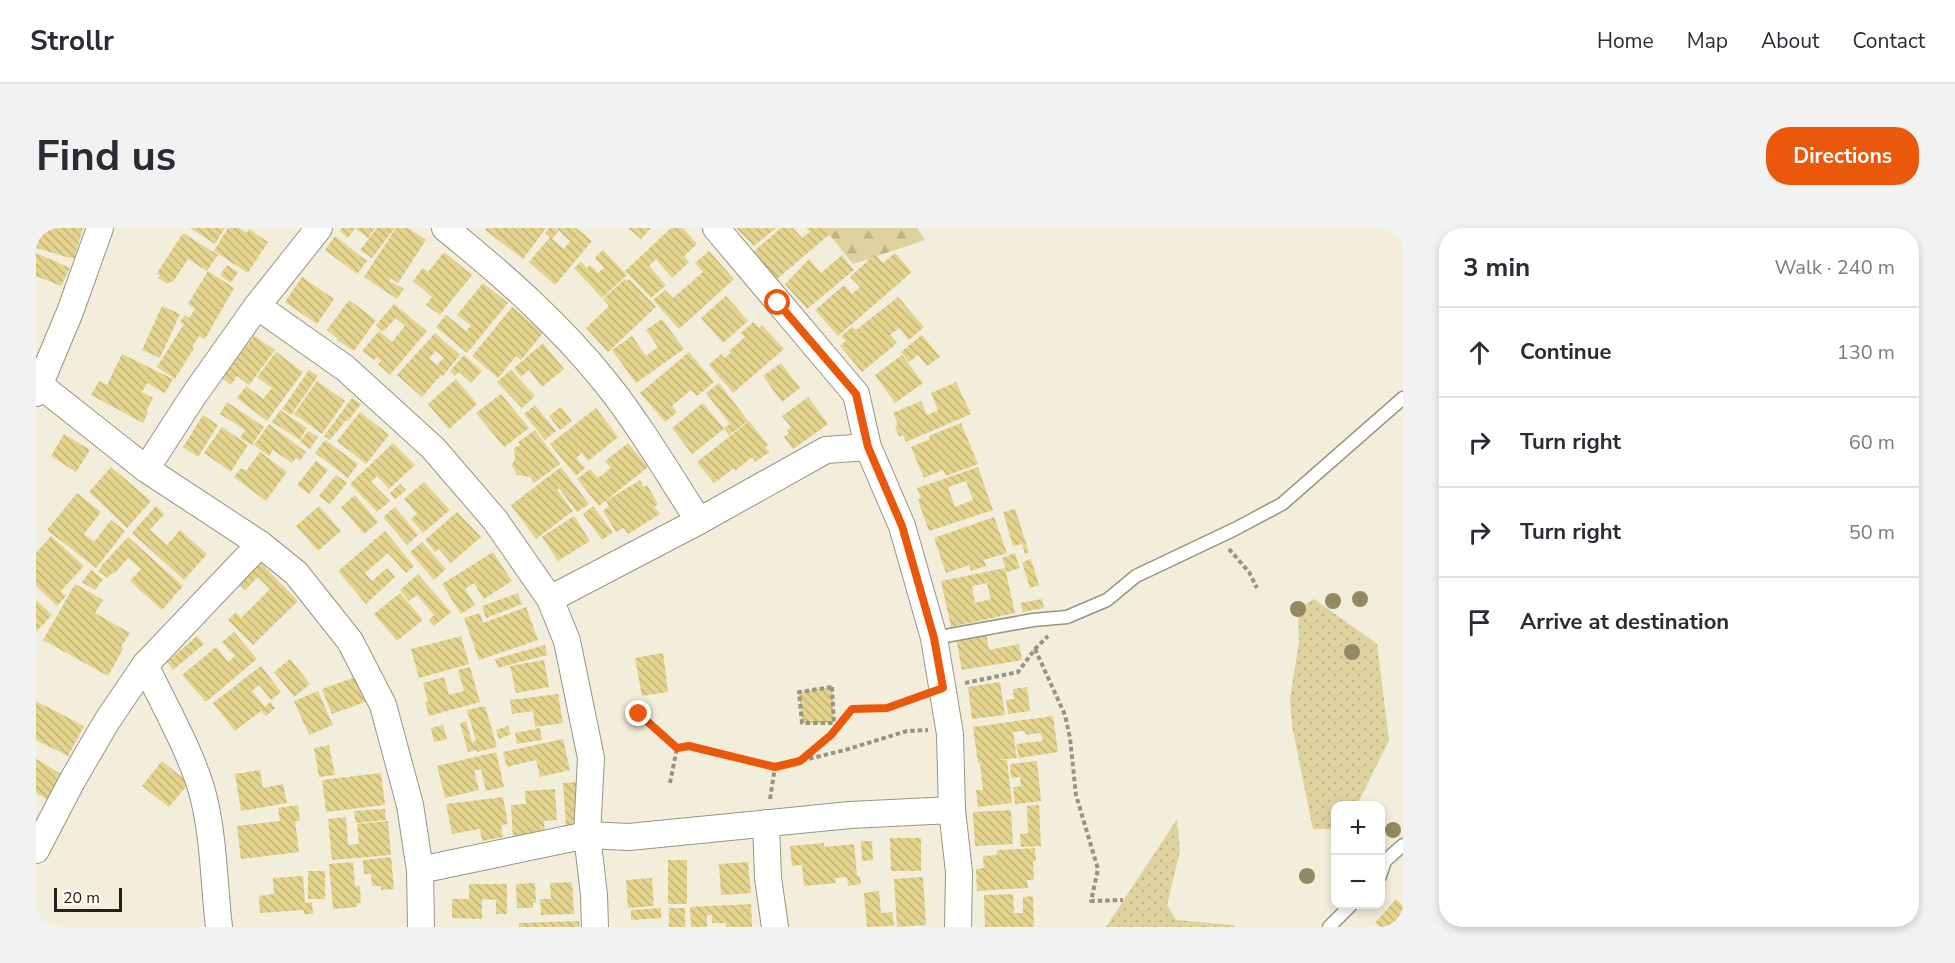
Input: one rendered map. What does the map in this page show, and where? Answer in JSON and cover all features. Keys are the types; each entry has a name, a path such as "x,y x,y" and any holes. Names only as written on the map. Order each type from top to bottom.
{"street":[{"path":"100,228 70,312 37,386 146,469 260,544 296,573 350,641 383,705 410,805 420,870 420,927"},
{"path":"146,469 194,395 257,306 319,228"},
{"path":"445,228 513,286 590,364 637,424 699,521"},
{"path":"716,228 856,394 868,447 902,526 934,638 949,728 952,810 959,872 958,927"},
{"path":"257,306 345,368 433,448 495,520 550,599 567,641 591,758 586,835 594,895 595,927"},
{"path":"550,599 699,521 826,450 868,447"},
{"path":"36,850 107,721 145,665 260,544"},
{"path":"145,665 186,751 204,797 211,838 219,927"},
{"path":"420,870 586,835 629,837 850,815 952,810"},
{"path":"766,823 768,878 775,927"}],"lane":[{"path":"934,638 1033,620 1067,617 1107,600 1136,576 1282,504 1403,398"},
{"path":"1385,861 1403,845"},
{"path":"1329,927 1347,909"}],"path":[{"path":"1219,537 1249,572 1257,588"},
{"path":"800,761 831,735 852,709 887,708 943,688 1018,672 1035,649 1067,617"},
{"path":"1035,649 1065,715 1070,738 1076,795 1098,869 1091,902 1123,900"},
{"path":"832,687 834,723 801,723 799,692 832,687"},
{"path":"639,714 677,748"},
{"path":"677,748 689,746 775,767 845,750 907,731 949,728"},
{"path":"670,783 677,748"},
{"path":"766,823 775,767"}],"green space":[{"path":"824,228 917,228 925,240 853,264"},
{"path":"1314,599 1377,644 1389,740 1359,801 1331,801 1331,829 1313,829 1292,726 1290,698 1299,642 1298,609"},
{"path":"1177,819 1180,851 1167,905 1176,920 1236,927 1106,927"}],"building":[{"path":"36,228 83,228 74,259 36,248"},
{"path":"190,228 225,228 215,244"},
{"path":"228,228 239,228 247,233 249,229 268,242 248,273 214,251"},
{"path":"342,228 355,228 348,238 340,231"},
{"path":"355,228 375,228 368,238"},
{"path":"377,228 395,228 372,258 360,250"},
{"path":"396,228 408,228 426,240 398,283 391,278 389,281 404,289 397,299 364,277"},
{"path":"487,228 546,228 523,259 485,230"},
{"path":"549,228 559,231 552,239 564,249 570,241 557,229 559,228 576,228 592,241 555,285 529,262 550,237 545,233"},
{"path":"628,228 651,228 641,239"},
{"path":"671,228 683,228 697,244 684,256 689,262 672,278 656,259 649,266 666,285 651,298 625,271"},
{"path":"736,228 776,228 754,246"},
{"path":"781,228 793,228 802,238 810,232 806,228 827,228 831,233 777,279 753,252"},
{"path":"183,233 218,255 207,271 188,259 173,282 168,284 158,278 160,275 157,273"},
{"path":"335,236 367,261 357,274 325,250"},
{"path":"603,250 627,275 602,298 574,268 581,262 587,268 590,265 598,273 604,268 595,258"},
{"path":"709,251 734,279 679,329 653,300 665,290 673,298 703,272 695,263"},
{"path":"444,252 472,275 440,315 426,305 432,297 413,281 423,268 428,272"},
{"path":"36,253 70,268 61,286 36,276"},
{"path":"895,253 912,272 838,336 815,310 844,285 852,294 860,287 850,277 875,254 883,263"},
{"path":"842,255 854,270 807,309 785,284 809,259 821,273"},
{"path":"227,265 238,272 231,283 220,275"},
{"path":"208,271 234,288 205,339 199,336 175,379 157,367 184,324 180,322 185,315 189,318 195,309 188,304"},
{"path":"302,277 334,299 317,324 285,302"},
{"path":"625,279 627,281 629,279 656,307 608,352 586,328 609,306 603,299"},
{"path":"483,283 508,303 467,353 436,327 446,315 466,331 471,326 457,315"},
{"path":"726,296 748,321 723,343 701,318"},
{"path":"898,297 924,327 909,340 899,328 890,335 897,343 862,372 840,346 846,341 841,336 852,327 856,330"},
{"path":"349,300 376,320 354,351 327,330"},
{"path":"394,304 427,331 390,375 378,364 381,361 377,357 374,360 362,351 379,331 392,342 405,326 396,318 385,330 382,331 376,325"},
{"path":"162,306 180,314 160,358 142,350"},
{"path":"512,307 543,333 521,360 516,356 498,378 472,356"},
{"path":"662,319 684,349 636,383 612,350 632,336 646,356 658,347 646,330"},
{"path":"753,322 759,328 762,325 784,349 733,393 709,365 721,354 724,358 731,353 729,351 745,337 741,333"},
{"path":"435,333 460,355 422,397 397,375","holes":["436,351 444,358 437,365 429,358"]},
{"path":"922,335 940,357 927,366 918,355 909,362 901,352"},
{"path":"254,336 275,350 249,385 237,376 231,385 222,378"},
{"path":"543,343 564,369 542,387 529,370 521,377 514,368"},
{"path":"276,352 303,372 267,421 237,398 246,386 263,399 272,388 257,377"},
{"path":"689,352 714,382 697,396 691,390 672,406 677,412 665,422 640,393"},
{"path":"122,354 173,379 165,393 147,383 142,392 153,398 143,423 91,395 99,381 107,385"},
{"path":"464,355 482,371 471,383 459,372 455,376 450,371"},
{"path":"902,355 923,383 895,403 875,375"},
{"path":"781,363 800,388 782,402 763,376"},
{"path":"309,370 318,376 291,415 282,409"},
{"path":"511,370 535,396 522,408 497,382"},
{"path":"456,379 477,404 449,429 428,404"},
{"path":"317,381 345,401 322,434 294,414"},
{"path":"956,382 971,414 906,442 903,435 899,437 895,426 898,425 893,413 921,401 927,415 938,410 931,393"},
{"path":"719,383 748,421 729,435 724,428 730,424 706,393"},
{"path":"501,394 529,428 504,447 476,413"},
{"path":"808,397 828,424 793,449 784,437 789,433 787,430 791,427 782,416"},
{"path":"352,398 361,404 330,440 324,436"},
{"path":"227,402 264,427 252,445 240,438 245,430 220,414"},
{"path":"703,403 724,429 692,454 672,428"},
{"path":"535,405 556,431 545,440 524,414"},
{"path":"561,407 572,421 560,430 549,416"},
{"path":"596,408 618,437 588,461 582,453 576,458 585,468 576,476 550,444"},
{"path":"280,410 307,428 300,440 272,422"},
{"path":"360,412 389,435 366,464 337,441"},
{"path":"203,415 218,425 198,457 183,447"},
{"path":"749,421 768,445 765,447 770,452 755,462 752,457 735,471 734,468 714,483 697,462"},
{"path":"961,423 978,464 946,476 943,470 924,478 911,447 930,439 929,436"},
{"path":"269,424 306,452 300,461 296,458 292,463 273,450 269,456 254,445"},
{"path":"222,427 248,445 231,472 204,453"},
{"path":"535,430 560,464 534,483 530,477 517,475 512,465 515,459 514,448 520,445 518,442"},
{"path":"308,431 318,437 310,449 300,442"},
{"path":"64,434 90,450 76,472 51,456"},
{"path":"325,440 358,464 348,478 315,453"},
{"path":"393,443 415,465 389,489 377,476 371,482 390,501 377,512 350,484"},
{"path":"628,443 648,467 599,506 577,479 590,469 598,478 611,468 605,461"},
{"path":"260,452 287,472 266,501 234,477 241,468 246,471"},
{"path":"316,461 328,470 309,494 297,485"},
{"path":"111,467 151,501 127,528 89,492"},
{"path":"561,467 589,504 577,512 559,488 557,490 573,511 536,539 511,505"},
{"path":"978,467 993,510 929,531 918,500 921,498 917,488","holes":["966,481 973,500 955,507 948,487"]},
{"path":"336,475 347,483 330,504 319,496"},
{"path":"640,480 644,487 647,485 658,504 654,507 660,514 628,534 624,528 616,532 603,511 609,506 606,501"},
{"path":"424,482 450,510 423,533 411,519 417,514 404,499"},
{"path":"400,484 406,490 395,499 390,493"},
{"path":"77,493 101,512 84,534 94,542 111,520 125,531 96,568 47,530"},
{"path":"355,495 378,522 364,534 341,507"},
{"path":"156,506 164,514 150,530 167,545 180,530 207,554 184,580 132,533"},
{"path":"319,506 341,531 318,551 296,526"},
{"path":"593,506 613,532 602,540 583,514"},
{"path":"395,507 418,535 407,545 383,517"},
{"path":"1015,509 1029,552 1025,554 1022,544 1013,546 1003,512"},
{"path":"457,512 481,537 451,563 439,549 435,552 425,540"},
{"path":"574,516 590,541 558,561 542,537"},
{"path":"994,517 1007,553 984,560 986,566 971,571 969,565 946,573 934,538"},
{"path":"385,531 414,566 406,573 388,553 365,573 372,581 387,568 395,577 366,604 338,571"},
{"path":"51,536 84,566 61,591 66,596 57,606 36,586 36,553"},
{"path":"128,537 183,586 162,610 130,581 141,569 128,558 114,574 112,573 107,578 99,571"},
{"path":"422,542 446,569 434,580 410,552"},
{"path":"493,552 512,581 484,599 474,583 465,589 475,605 461,614 442,584"},
{"path":"1015,553 1020,568 1007,572 1002,558"},
{"path":"1031,559 1039,585 1030,588 1022,562"},
{"path":"259,561 298,601 253,645 228,620 236,612 241,618 270,589 258,577 245,590 238,583"},
{"path":"1005,568 1015,613 951,627 941,581","holes":["987,583 991,599 975,603 972,586"]},
{"path":"91,570 103,579 95,590 82,582"},
{"path":"418,574 451,612 434,626 429,620 434,615 417,595 409,601 400,590"},
{"path":"75,584 103,600 95,613 130,633 108,676 43,640"},
{"path":"400,593 423,620 397,641 374,614"},
{"path":"518,593 522,604 486,618 482,606"},
{"path":"1042,599 1044,608 1023,612 1020,603"},
{"path":"36,600 52,615 36,632"},
{"path":"526,607 538,640 479,660 464,618 480,613 483,623"},
{"path":"234,632 257,659 206,702 182,675 216,647 228,662 235,656 222,642"},
{"path":"986,633 989,650 1019,644 1022,660 962,670 956,638"},
{"path":"197,636 204,644 173,670 167,662"},
{"path":"461,636 469,664 419,678 411,649"},
{"path":"545,645 547,655 498,668 495,659"},
{"path":"663,653 668,692 642,696 635,658"},
{"path":"290,659 310,684 294,697 274,672"},
{"path":"544,660 549,687 516,693 510,666"},
{"path":"261,666 281,692 271,700 259,685 252,691 265,707 270,702 275,708 266,716 261,711 235,731 213,703"},
{"path":"470,667 480,702 429,716 423,683 444,677 449,695 464,691 458,670"},
{"path":"356,677 365,702 332,714 322,689"},
{"path":"1000,682 1005,715 972,719 968,687"},
{"path":"832,687 834,723 802,723 799,692"},
{"path":"1027,687 1030,711 1008,714 1006,700 1014,699 1013,689"},
{"path":"318,691 333,725 309,735 294,701"},
{"path":"558,694 563,723 535,727 533,711 512,714 510,700"},
{"path":"36,701 84,726 68,756 36,740"},
{"path":"485,706 497,747 468,752 460,723 466,721 472,742 476,741 467,710"},
{"path":"1053,716 1058,752 1019,758 1016,744 1043,741 1041,733 1026,735 1025,731 1013,732 1017,758 997,760 1007,760 1012,803 978,807 976,790 983,790 973,727"},
{"path":"443,725 447,739 434,742 431,728"},
{"path":"508,726 511,734 499,739 496,730"},
{"path":"540,728 542,740 517,744 515,733"},
{"path":"563,739 570,770 540,777 536,760 507,767 503,752"},
{"path":"329,745 335,775 319,777 314,748"},
{"path":"496,752 504,787 486,791 481,769 474,771 479,790 445,798 437,766"},
{"path":"36,759 63,775 48,800 36,793"},
{"path":"162,761 189,783 169,807 142,786"},
{"path":"1037,761 1041,801 1015,804 1013,787 1021,786 1020,777 1011,778 1010,764"},
{"path":"260,770 263,788 283,784 287,803 241,811 235,774"},
{"path":"381,773 385,805 326,812 322,780"},
{"path":"576,782 580,824 566,826 563,783"},
{"path":"555,789 557,820 544,821 545,837 513,839 511,805 526,804 525,791"},
{"path":"503,797 508,824 501,825 503,837 482,841 480,829 452,834 446,804"},
{"path":"298,805 300,821 295,821 299,852 241,859 237,826 280,821 278,808"},
{"path":"1039,805 1041,846 1021,847 1020,834 1028,833 1027,806"},
{"path":"385,809 386,820 356,823 354,811"},
{"path":"1011,810 1013,844 975,846 973,812"},
{"path":"346,817 348,845 359,844 357,824 388,821 391,855 332,860 328,819"},
{"path":"890,838 921,838 921,871 891,871"},
{"path":"861,841 872,841 873,860 862,861"},
{"path":"824,843 824,847 854,844 857,876 860,876 861,884 848,886 847,877 835,878 836,883 804,886 802,865 792,866 790,846"},
{"path":"1035,848 1034,880 1027,880 1028,888 977,891 976,869 984,868 983,856 997,855 997,850"},
{"path":"391,857 394,889 381,890 381,886 372,886 371,874 364,874 363,860"},
{"path":"668,860 687,860 687,904 668,904"},
{"path":"353,862 355,886 360,886 361,903 357,903 357,907 333,909 329,864"},
{"path":"748,862 751,893 721,895 719,864"},
{"path":"308,871 325,871 325,899 308,899"},
{"path":"303,876 305,903 312,902 313,914 304,914 304,910 260,913 259,896 274,894 273,878"},
{"path":"923,877 926,925 897,927 894,879"},
{"path":"652,878 654,906 628,908 626,880"},
{"path":"572,882 574,914 541,915 540,899 551,899 550,883"},
{"path":"535,883 536,903 533,903 533,908 517,908 516,884"},
{"path":"469,884 507,884 507,914 496,914 496,900 482,899 482,919 452,918 452,899 469,899"},
{"path":"879,891 881,913 892,912 894,926 867,927 864,893"},
{"path":"1013,894 1014,913 1023,913 1023,897 1033,896 1034,927 985,927 984,895"},
{"path":"1396,899 1403,906 1403,927 1380,927 1375,923"},
{"path":"751,904 752,927 726,927 726,923 712,923 712,915 707,915 707,927 691,927 690,907"},
{"path":"661,908 661,918 631,920 631,910"},
{"path":"669,908 685,908 685,927 669,927"},
{"path":"579,921 580,927 519,927 519,923"}],"route":[{"path":"639,714 677,748 689,746 775,767 800,761 831,735 852,709 887,708 943,688 934,638 902,526 868,447 856,394 778,303"}]}
